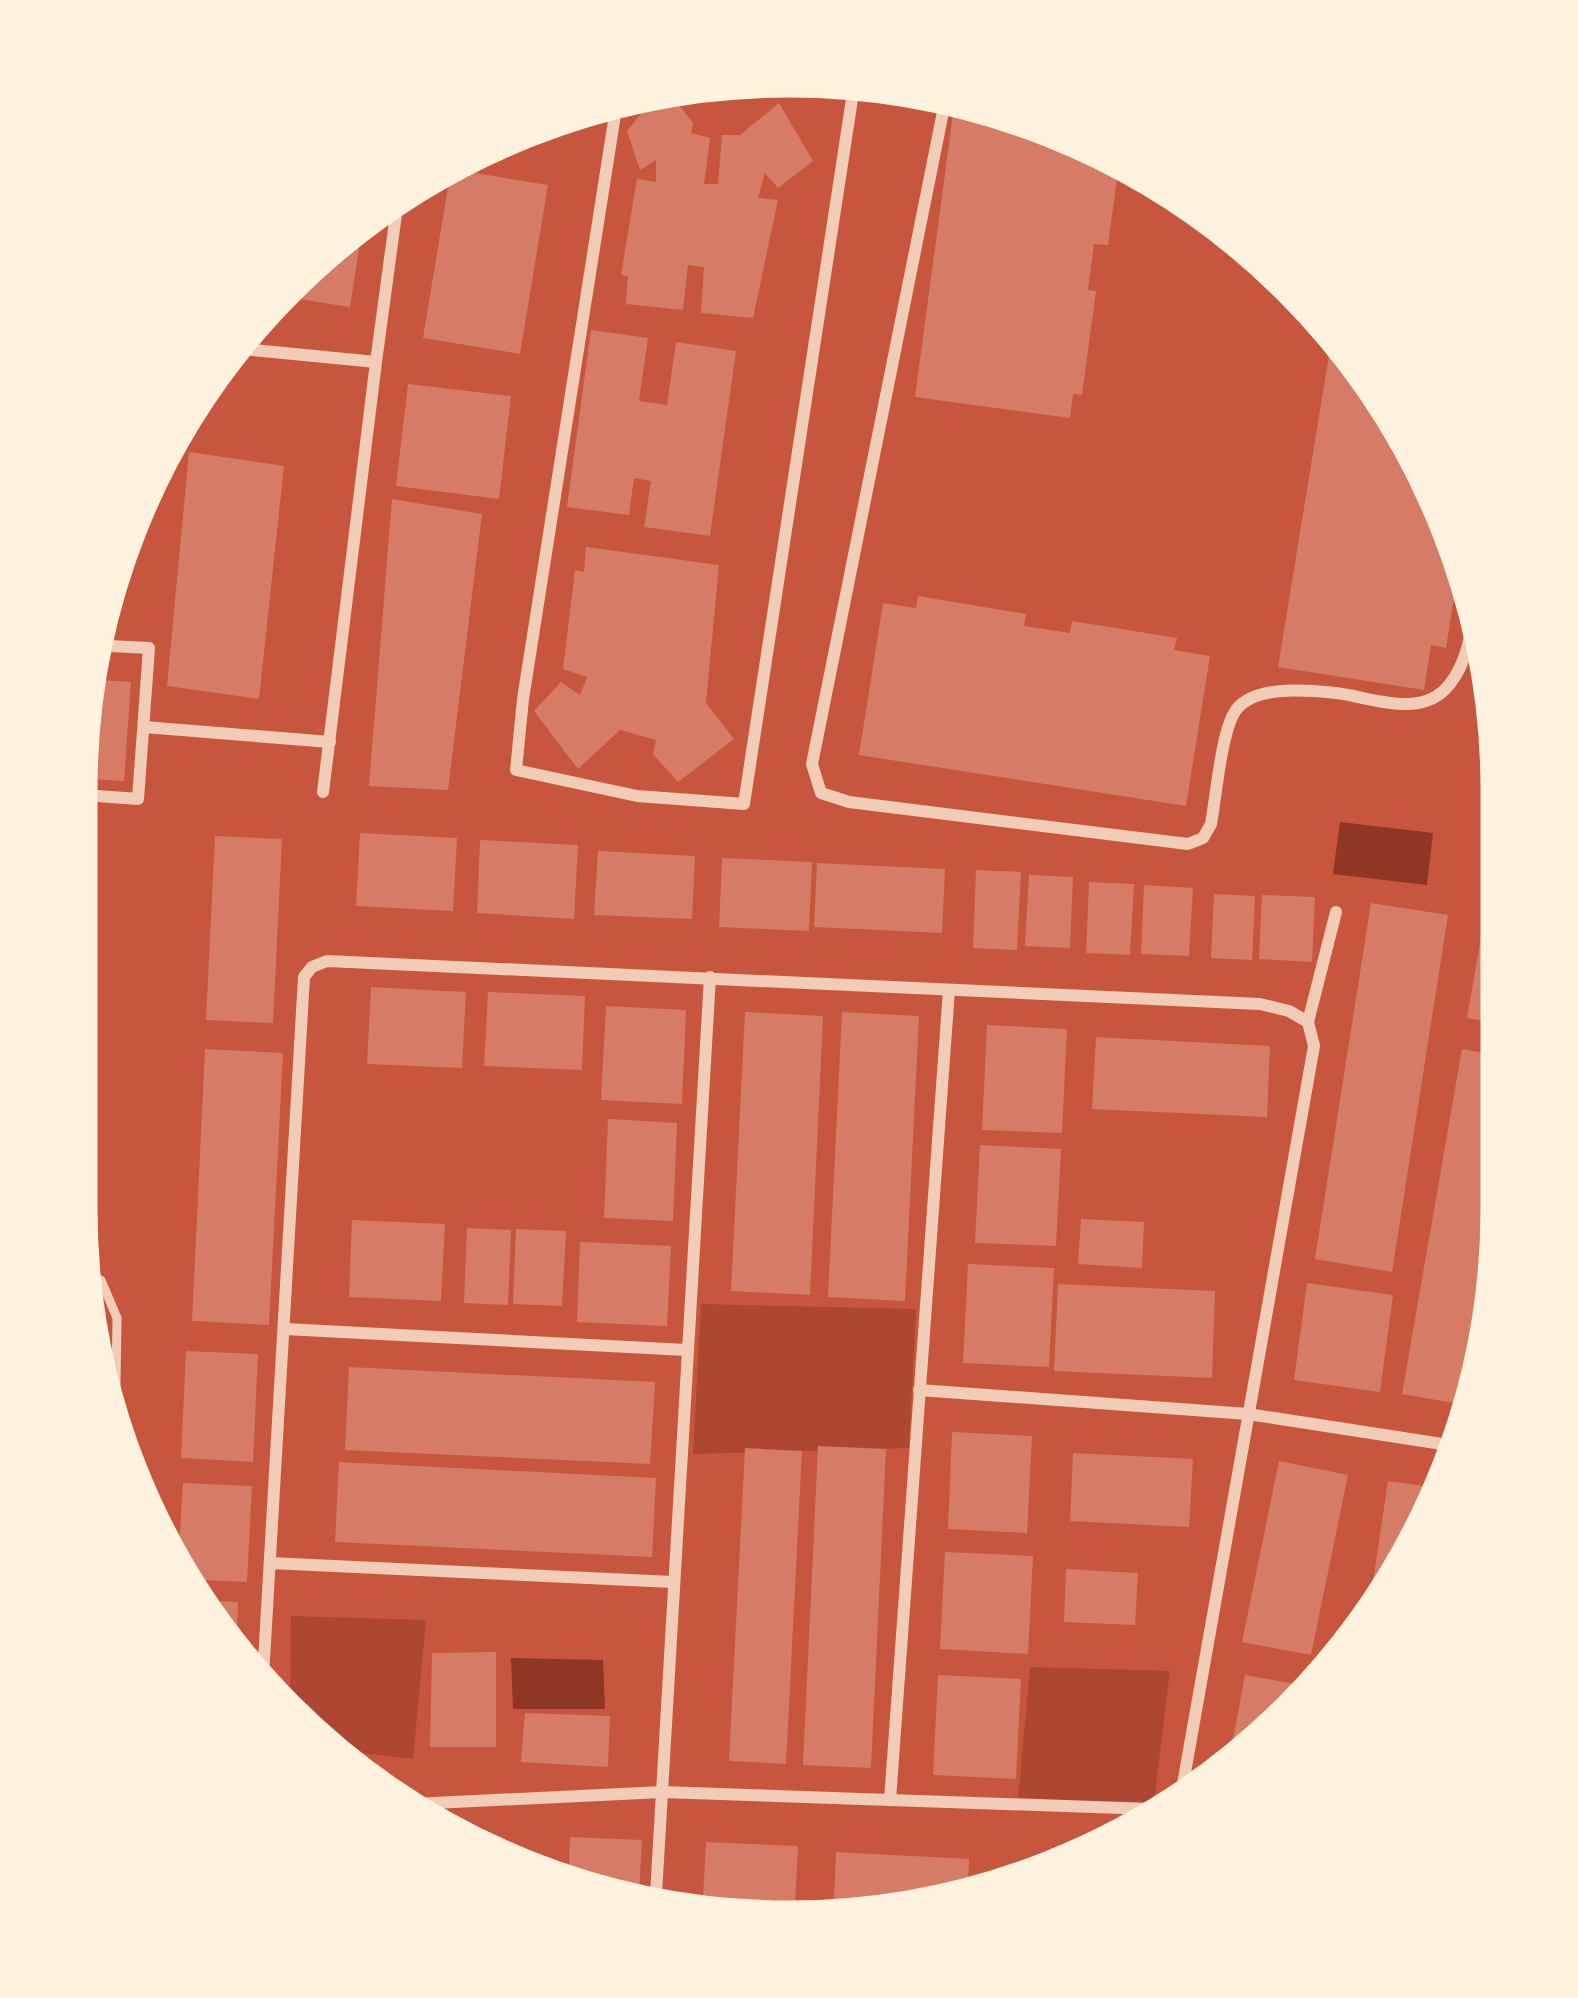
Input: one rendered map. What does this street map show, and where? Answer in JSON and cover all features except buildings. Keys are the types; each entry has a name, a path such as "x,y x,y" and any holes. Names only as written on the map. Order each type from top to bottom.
{"street":[{"path":"615,112 517,770 593,789 744,804 853,93"},
{"path":"944,108 812,764 821,793 849,802 1188,844 1203,838 1211,824 1233,713 1249,699 1272,692 1338,693 1377,704 1418,703 1447,688 1468,649 1470,634"},
{"path":"323,792 396,211"},
{"path":"245,349 376,362"},
{"path":"90,795 138,799 149,648 105,646"},
{"path":"144,727 330,742"},
{"path":"1182,1786 1314,1046 1309,1022 1336,912"},
{"path":"263,1670 304,977 312,967 327,961 1260,1004 1309,1022"},
{"path":"656,1895 710,977"},
{"path":"890,1800 949,990"},
{"path":"285,1329 686,1350"},
{"path":"920,1390 1248,1414 1447,1445"},
{"path":"270,1563 673,1582"},
{"path":"421,1803 662,1792 1145,1810"}],"lane":[{"path":"94,1278 101,1280 117,1318 116,1396"}],"shaded area":[{"path":"1340,822 1433,833 1427,885 1333,874"},
{"path":"701,1304 916,1309 909,1448 693,1454"},
{"path":"291,1616 426,1620 413,1759 348,1751 290,1698"},
{"path":"511,1658 603,1660 605,1709 513,1709"},
{"path":"1030,1667 1170,1671 1154,1802 1018,1800"}]}
